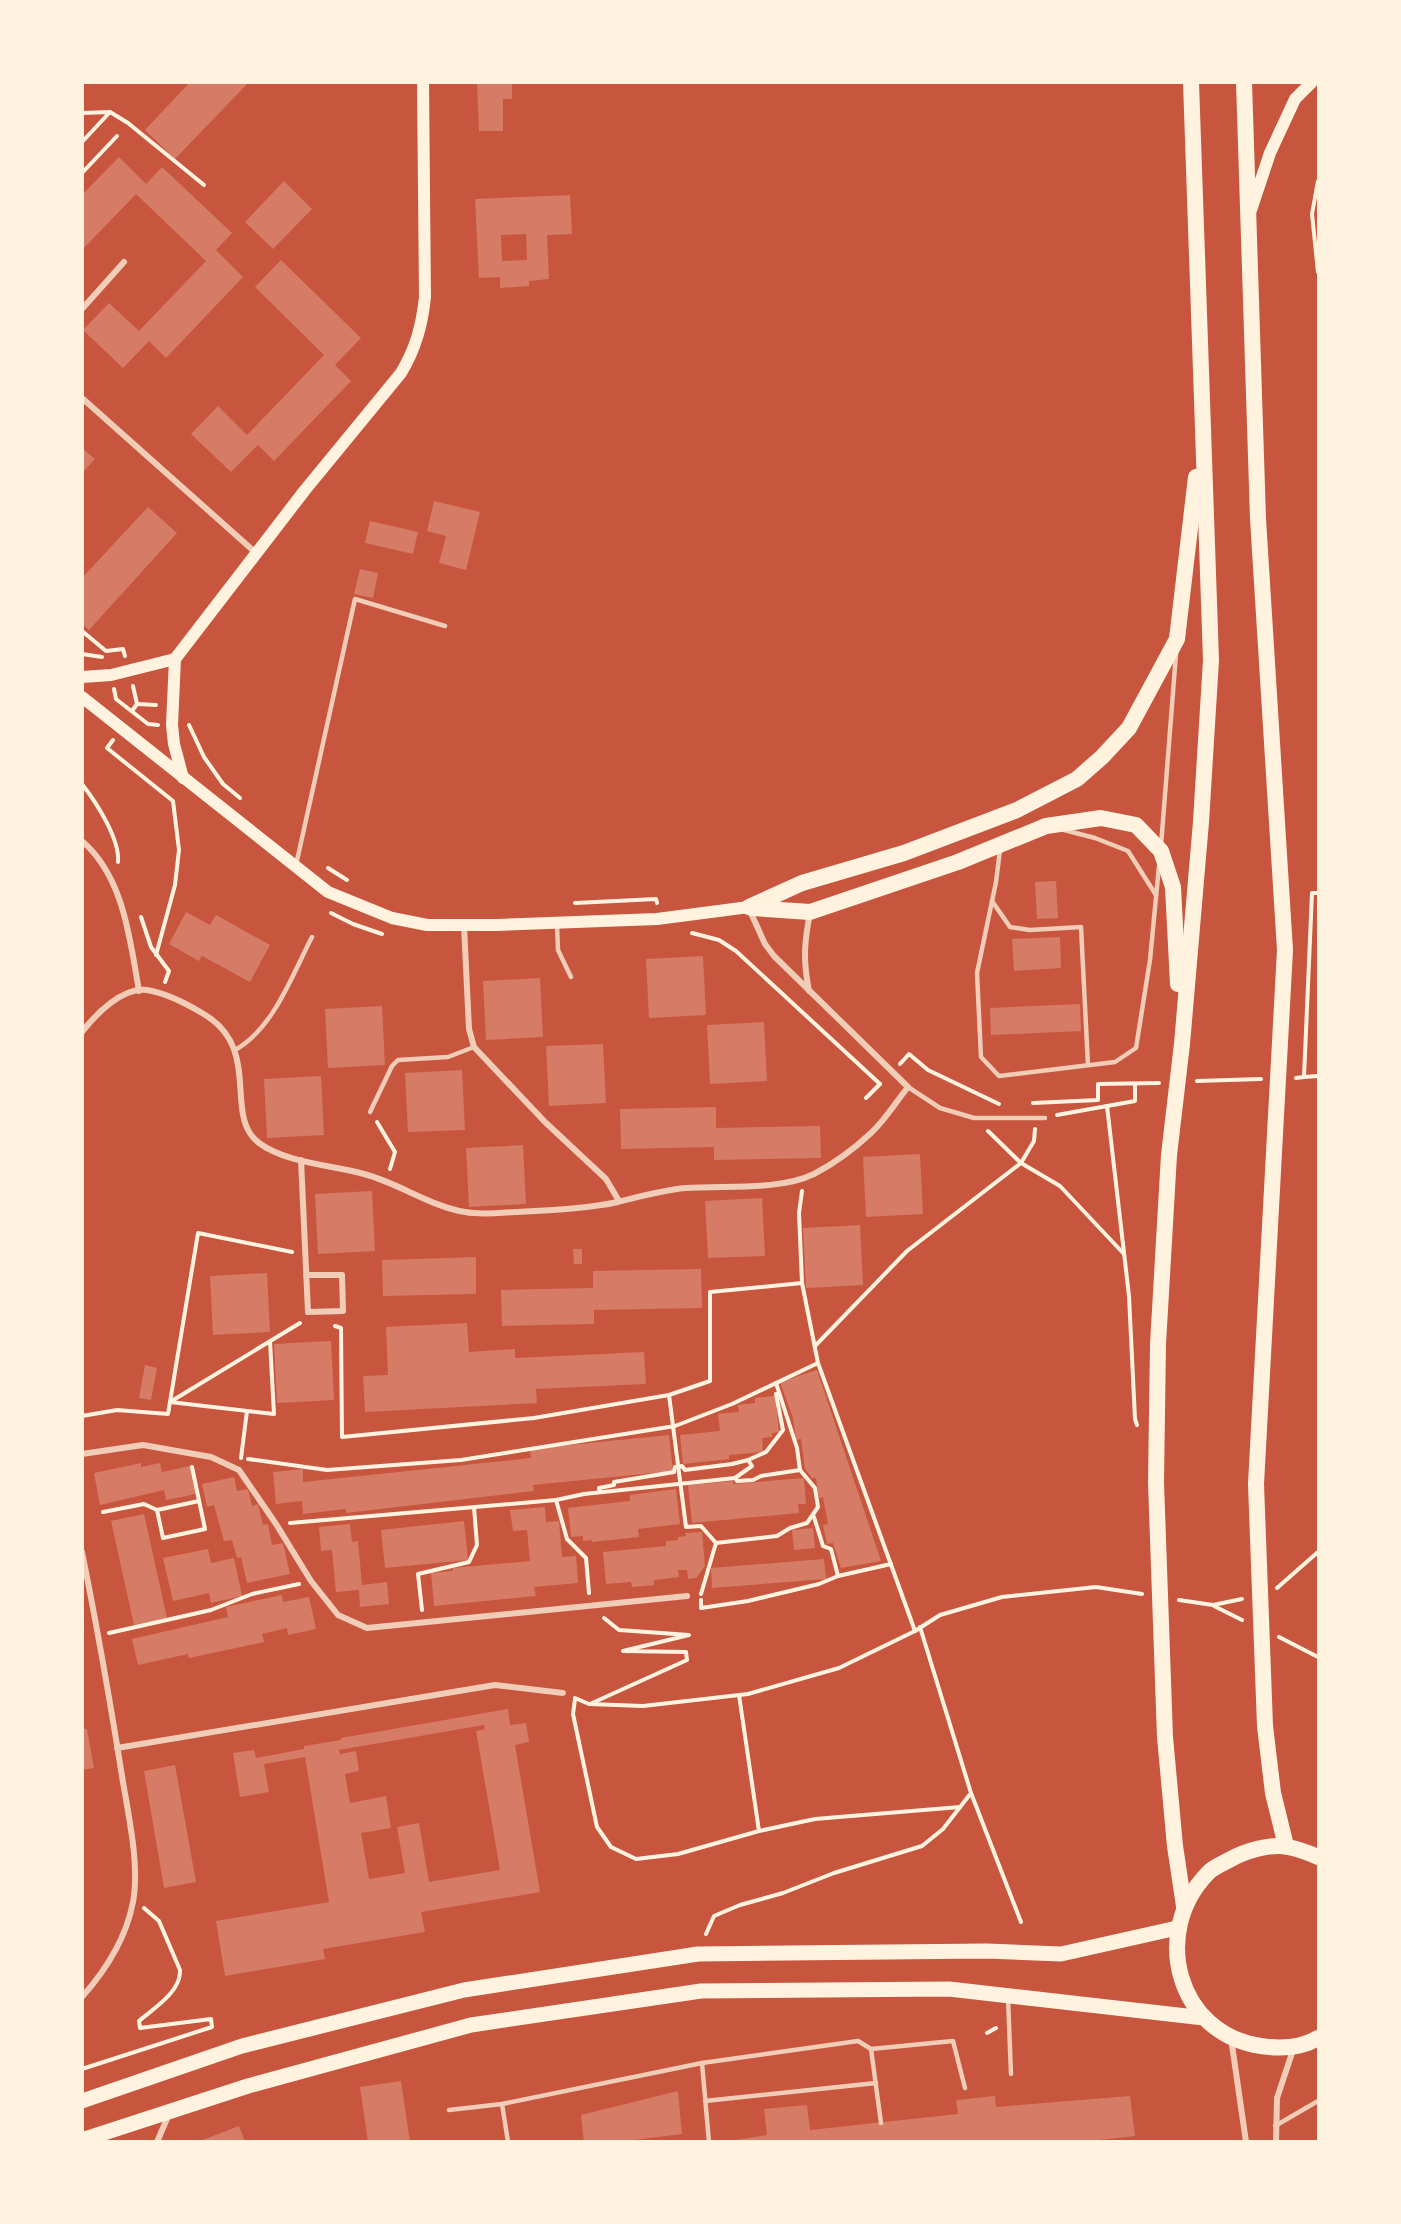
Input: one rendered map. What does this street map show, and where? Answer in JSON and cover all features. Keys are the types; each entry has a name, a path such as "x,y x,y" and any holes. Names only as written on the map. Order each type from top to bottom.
{"highway":[{"path":"1184,1906 1173,1831 1165,1737 1156,1482 1158,1344 1169,1155 1182,1044 1201,822 1211,660 1191,82"},
{"path":"1244,82 1258,519 1285,950 1256,1484 1265,1726 1273,1793 1286,1846"},
{"path":"748,907 802,884 904,853 1017,810 1077,779 1102,757 1129,728 1177,639 1203,423"},
{"path":"748,907 810,912 958,862 1046,826 1101,818 1136,825 1161,850 1173,887 1182,1044"},
{"path":"1317,2041 1295,2046 1262,2046 1231,2037 1204,2018 1186,1991 1176,1960 1177,1928 1184,1906 1208,1872 1244,1851 1286,1846 1318,1857"}],"main road":[{"path":"183,778 174,744 172,725 175,659 305,490 390,388 413,354 423,319 425,297 423,82"},
{"path":"1248,219 1270,153 1295,99 1312,82"},
{"path":"82,677 111,675 175,659"},
{"path":"82,697 328,892 373,912 413,923 464,926 657,918 748,907"},
{"path":"82,2101 242,2046 464,1990 698,1954 987,1951 1061,1954 1177,1928"},
{"path":"83,2141 248,2086 471,2025 701,1991 949,1989 1204,2018"}],"street":[{"path":"82,309 124,262"},
{"path":"82,398 256,553"},
{"path":"82,841 110,873 129,932 139,991"},
{"path":"82,1032 105,1007 126,995 139,991 146,990 160,994 203,1013 223,1030 235,1050 240,1069 244,1114 251,1134 267,1148 301,1160 386,1181 442,1207 477,1214 540,1211 619,1202 675,1189 766,1184 804,1178 826,1167 871,1133 908,1087 774,956 765,944 748,907"},
{"path":"809,992 804,966 804,942 810,912"},
{"path":"464,926 468,1020 474,1047 545,1122 606,1179 619,1202"},
{"path":"301,1160 305,1254 306,1275 308,1315 343,1311 342,1275 306,1275"},
{"path":"82,1454 143,1445 211,1457 239,1470 311,1581 338,1615 367,1628 687,1596"},
{"path":"82,1552 99,1635 130,1829 134,1872 134,1899 129,1920 117,1948 82,1997"},
{"path":"117,1749 495,1685 563,1693"},
{"path":"1231,2037 1246,2142"},
{"path":"1276,2142 1276,2098 1295,2046"},
{"path":"157,2142 170,2111"}],"lane":[{"path":"295,867 355,599 445,626"},
{"path":"1000,845 992,901 977,973 981,1058 999,1076 1115,1062 1136,1048 1150,960 1177,639"},
{"path":"1046,826 1095,838 1128,851 1156,896"},
{"path":"992,901 1010,927 1030,930 1081,927 1088,1065"},
{"path":"557,923 558,950 571,977"},
{"path":"235,1050 249,1041 273,1012 312,937"},
{"path":"370,1112 392,1066 398,1060 448,1057 474,1047"},
{"path":"908,1087 940,1108 974,1118 1045,1118"},
{"path":"1008,1996 1011,2074"},
{"path":"449,2110 502,2103 702,2062 858,2041 871,2049 953,2041 965,2088"},
{"path":"871,2049 881,2123"},
{"path":"702,2062 709,2142"},
{"path":"705,2101 876,2083"},
{"path":"1275,2126 1318,2101"},
{"path":"502,2103 508,2142"}],"path":[{"path":"82,113 110,112 128,123 204,185"},
{"path":"82,142 110,112"},
{"path":"82,173 117,136"},
{"path":"1318,182 1312,214 1318,272"},
{"path":"82,631 106,651 123,648 137,704 132,712"},
{"path":"82,654 108,658 116,699 148,724 191,725 208,764 224,784 247,804"},
{"path":"137,704 172,706"},
{"path":"104,736 120,748"},
{"path":"111,742 107,748 173,801 179,850 175,885 156,955"},
{"path":"82,784 93,799 113,838 118,862"},
{"path":"326,866 352,883"},
{"path":"566,904 656,899"},
{"path":"328,911 353,924 387,936"},
{"path":"688,933 719,940 736,951 880,1084"},
{"path":"909,1054 928,1070 962,1086"},
{"path":"1304,1077 1318,1076"},
{"path":"1045,1118 1135,1101 1134,1084"},
{"path":"1107,1106 1129,1296 1135,1419 1139,1430"},
{"path":"370,1112 395,1152 386,1181"},
{"path":"974,1118 1021,1163 1060,1186 1124,1255"},
{"path":"814,1346 907,1251 1021,1163 1034,1141 1036,1118"},
{"path":"804,1178 799,1213 802,1283 818,1363 915,1631"},
{"path":"82,1416 117,1410 168,1414 198,1233 305,1254"},
{"path":"170,1402 308,1315 341,1328 342,1437 534,1418 669,1395 711,1381 710,1292 802,1283"},
{"path":"170,1402 274,1414 270,1341"},
{"path":"247,1411 241,1458 327,1470 461,1460 675,1426 732,1404 818,1363"},
{"path":"716,1543 777,1536 790,1528 807,1523 818,1508 815,1488 800,1470 797,1448 776,1383"},
{"path":"679,1466 685,1470 732,1464 766,1452 783,1430 776,1394 779,1394"},
{"path":"669,1395 675,1426 686,1527 701,1526 716,1543"},
{"path":"157,1510 163,1538 205,1529 189,1454"},
{"path":"276,1524 556,1500 600,1492 735,1478 752,1466 748,1460"},
{"path":"600,1492 599,1488 614,1485 614,1482 674,1472 675,1467 679,1466"},
{"path":"735,1478 738,1481 753,1480 761,1476 800,1470"},
{"path":"556,1500 567,1539 586,1558 590,1607 620,1630 689,1635 623,1651 686,1652 687,1660 589,1704"},
{"path":"103,1512 144,1504 157,1510 199,1501"},
{"path":"423,1623 418,1574 469,1562 477,1545 474,1507"},
{"path":"813,1516 823,1546 831,1549 838,1576"},
{"path":"716,1543 701,1595 701,1608 748,1601 891,1564"},
{"path":"99,1635 211,1610 252,1593 311,1581"},
{"path":"563,1693 589,1704 643,1706 739,1695 839,1668 915,1631 940,1615 1002,1597 1096,1587 1143,1594"},
{"path":"687,1596 701,1595"},
{"path":"1178,1600 1214,1605"},
{"path":"920,1627 971,1793 1021,1922"},
{"path":"739,1695 759,1831"},
{"path":"576,1698 573,1714 597,1827 611,1847 636,1858 688,1851 759,1831 815,1819 960,1807"},
{"path":"706,1934 714,1916 740,1905 783,1893 922,1846 943,1829 971,1793"},
{"path":"82,2069 212,2027 211,2019 140,2028 140,2021 173,1991 180,1978 180,1970 159,1920 134,1899"}],"building":[{"path":"190,82 249,82 175,159 145,130"},
{"path":"477,82 512,82 512,99 503,99 503,131 479,131"},
{"path":"119,157 146,184 162,167 232,233 216,250 243,277 166,358 149,341 123,368 83,330 109,303 139,331 206,261 136,194 82,250 82,195"},
{"path":"284,181 312,209 273,249 245,222"},
{"path":"570,195 572,234 547,235 549,279 529,281 529,286 500,288 500,277 479,278 475,199","holes":["526,234 527,260 502,261 501,235"]},
{"path":"281,260 361,338 335,365 351,381 274,461 258,445 231,472 191,434 218,406 247,435 324,355 255,287"},
{"path":"82,448 95,459 82,473"},
{"path":"434,501 480,512 466,570 439,563 446,536 427,531"},
{"path":"148,507 177,533 89,630 82,624 82,578"},
{"path":"370,521 418,532 413,554 365,543"},
{"path":"360,569 378,573 373,598 354,594"},
{"path":"1056,881 1058,918 1037,919 1035,882"},
{"path":"186,912 210,925 216,915 270,945 250,982 202,956 199,961 169,944"},
{"path":"1060,937 1061,968 1014,971 1012,939"},
{"path":"703,956 706,1015 649,1018 646,959"},
{"path":"540,978 543,1037 486,1040 483,981"},
{"path":"1080,1004 1081,1031 991,1035 990,1008"},
{"path":"382,1006 385,1065 328,1068 325,1009"},
{"path":"764,1022 767,1081 710,1084 707,1025"},
{"path":"603,1044 606,1103 549,1106 546,1046"},
{"path":"462,1070 465,1130 408,1132 405,1073"},
{"path":"321,1076 324,1135 267,1138 264,1079"},
{"path":"716,1107 716,1128 820,1126 821,1158 714,1160 714,1147 621,1149 620,1109"},
{"path":"523,1145 526,1204 469,1207 466,1148"},
{"path":"920,1154 923,1214 866,1217 863,1157"},
{"path":"372,1191 375,1251 318,1254 315,1194"},
{"path":"762,1198 765,1256 708,1258 705,1201"},
{"path":"860,1225 863,1285 806,1288 803,1228"},
{"path":"573,1249 582,1249 582,1264 574,1264"},
{"path":"476,1257 476,1294 383,1296 382,1260"},
{"path":"701,1269 702,1308 594,1310 594,1324 502,1326 501,1290 593,1288 593,1271"},
{"path":"267,1273 270,1332 213,1335 210,1276"},
{"path":"467,1323 469,1352 515,1349 515,1358 644,1352 646,1384 536,1389 537,1403 365,1412 363,1376 388,1375 386,1327"},
{"path":"331,1341 334,1400 277,1403 274,1344"},
{"path":"145,1365 157,1368 151,1400 139,1398"},
{"path":"817,1370 881,1561 841,1568 833,1543 827,1544 823,1525 828,1524 823,1497 819,1498 816,1478 812,1478 805,1469 801,1439 796,1440 793,1418 780,1382"},
{"path":"775,1396 779,1432 772,1433 772,1437 762,1438 763,1452 729,1455 729,1459 683,1464 680,1435 720,1431 718,1414 739,1412 738,1405 755,1403 755,1398"},
{"path":"669,1435 673,1471 533,1485 534,1491 346,1513 346,1509 303,1514 302,1501 276,1504 273,1472 303,1469 303,1482 531,1458 530,1449"},
{"path":"141,1463 141,1467 160,1463 162,1472 190,1466 196,1494 166,1500 164,1490 100,1505 94,1473"},
{"path":"234,1477 237,1491 248,1489 252,1506 258,1504 263,1525 268,1524 272,1545 283,1543 290,1574 247,1583 241,1557 237,1558 232,1540 224,1541 214,1505 207,1507 202,1484"},
{"path":"804,1478 806,1504 798,1504 799,1513 692,1523 688,1485"},
{"path":"676,1489 680,1524 638,1529 639,1537 592,1542 592,1540 583,1541 583,1536 571,1537 568,1508 630,1501 630,1495"},
{"path":"545,1507 546,1522 559,1521 562,1557 576,1556 578,1583 534,1587 536,1596 434,1606 431,1573 453,1571 453,1568 530,1561 527,1530 513,1531 510,1510"},
{"path":"144,1514 167,1618 134,1625 111,1521"},
{"path":"464,1521 468,1560 385,1568 381,1530"},
{"path":"350,1524 352,1542 358,1541 362,1585 387,1582 389,1604 360,1607 359,1590 336,1592 332,1550 321,1551 319,1527"},
{"path":"813,1528 815,1548 794,1550 792,1530"},
{"path":"702,1532 705,1566 696,1578 688,1579 687,1570 678,1570 679,1577 654,1580 654,1585 632,1587 631,1582 606,1584 603,1552 666,1546 666,1541 678,1540 678,1537 686,1536 685,1533"},
{"path":"208,1549 211,1563 234,1558 242,1596 211,1603 209,1593 173,1601 163,1558"},
{"path":"824,1559 826,1579 712,1588 711,1568"},
{"path":"282,1595 283,1602 309,1597 316,1629 288,1635 287,1628 262,1634 264,1642 189,1658 188,1654 138,1665 132,1639 228,1617 226,1607"},
{"path":"508,1709 510,1725 526,1723 529,1742 515,1745 540,1892 421,1912 425,1932 323,1949 325,1959 225,1976 216,1921 329,1902 305,1757 264,1764 269,1792 240,1797 233,1753 254,1750 256,1758 304,1749 304,1746 341,1740 341,1738","holes":["484,1725 485,1729 476,1731 500,1870 429,1882 419,1823 397,1827 405,1873 369,1879 361,1833 391,1828 386,1796 350,1803 345,1774 359,1771 356,1751 340,1754 339,1750"]},
{"path":"82,1729 87,1729 94,1768 82,1770"},
{"path":"175,1765 196,1882 164,1888 144,1771"},
{"path":"401,2081 410,2142 368,2142 360,2087"},
{"path":"678,2091 682,2134 618,2142 584,2142 581,2115"},
{"path":"995,2096 996,2107 1130,2096 1135,2136 1081,2142 723,2142 767,2135 764,2109 807,2105 810,2130 958,2114 956,2100"},
{"path":"239,2126 245,2142 200,2142 200,2141"}]}
